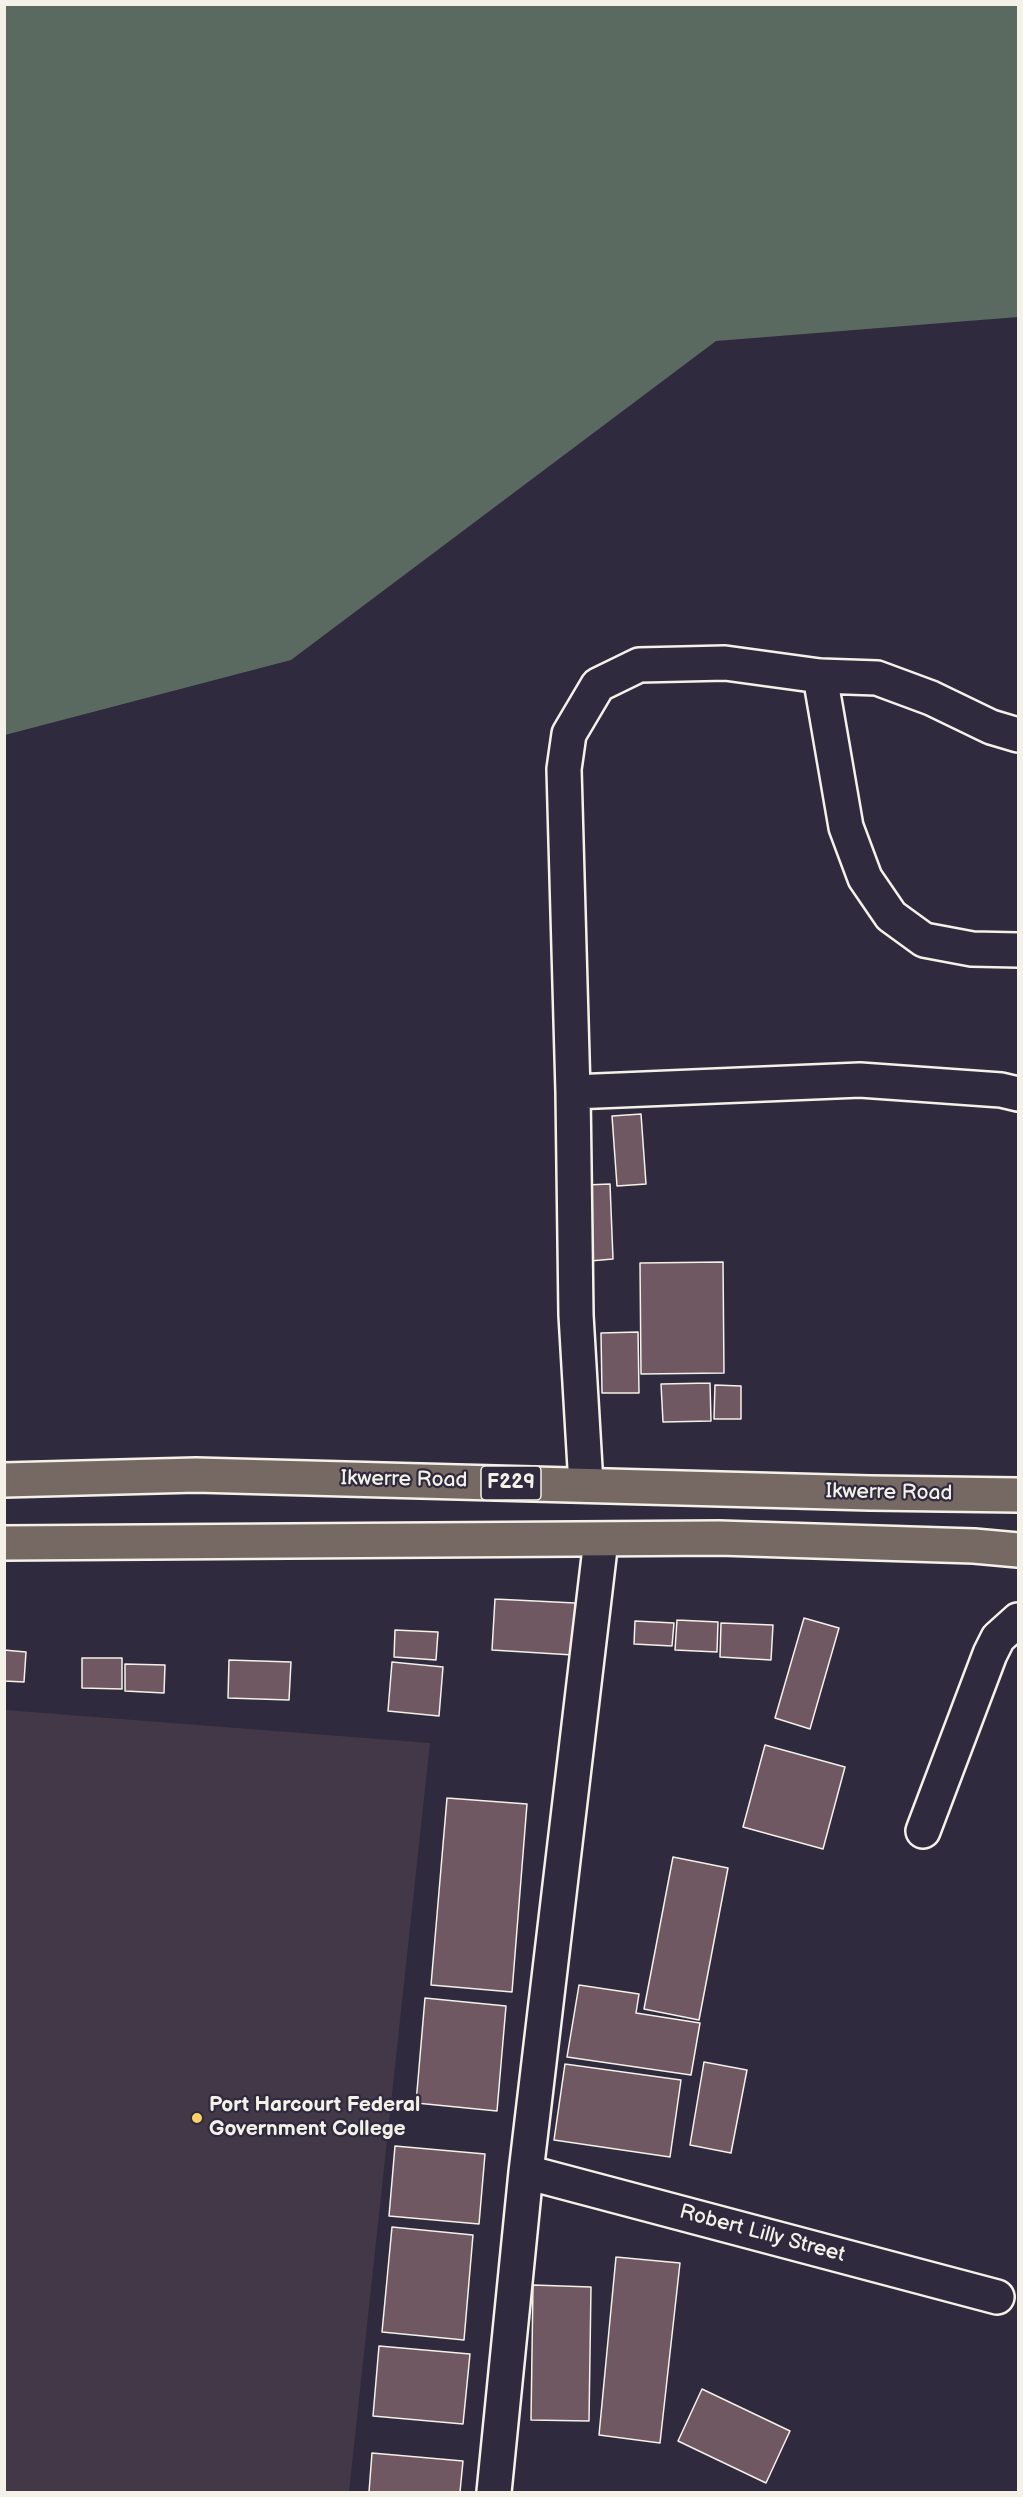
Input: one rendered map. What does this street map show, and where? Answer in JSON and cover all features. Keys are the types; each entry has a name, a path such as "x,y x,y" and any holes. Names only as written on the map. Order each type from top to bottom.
{"main road":[{"name":"Ikwerre Road","path":"4,1480 196,1475 1018,1495"},
{"path":"4,1543 719,1538 974,1546 1018,1550"}],"street":[{"path":"586,1485 576,1315 573,1092 564,768 569,734 598,686 639,665 725,663 820,676 877,678 931,698 991,727 1018,735"},
{"path":"820,676 846,827 865,878 891,916 924,940 972,949 1018,950"},
{"path":"573,1092 860,1080 1001,1090 1018,1094"},
{"path":"494,2493 526,2172 601,1540"},
{"path":"923,1831 990,1654 998,1638 1018,1620"},
{"name":"Robert Lilly Street","path":"526,2172 998,2297"}],"shaded area":[{"name":"Port Harcourt Federal Government College","path":"5,1710 430,1743 349,2492 5,2492"}],"green space":[{"path":"5,4 1018,5 1018,317 716,341 291,660 5,735"}],"building":[{"path":"641,1114 646,1184 617,1186 612,1116"},
{"path":"610,1184 613,1259 590,1261 585,1185"},
{"path":"723,1262 724,1373 641,1374 640,1263"},
{"path":"638,1332 639,1393 602,1393 601,1333"},
{"path":"710,1383 711,1421 663,1422 661,1384"},
{"path":"715,1385 741,1386 741,1419 714,1419"},
{"path":"495,1599 575,1603 573,1655 492,1650"},
{"path":"804,1618 839,1628 810,1729 775,1718"},
{"path":"677,1620 718,1622 717,1652 675,1650"},
{"path":"635,1621 674,1623 672,1646 634,1644"},
{"path":"721,1623 773,1625 771,1660 720,1657"},
{"path":"395,1630 438,1632 436,1660 394,1657"},
{"path":"4,1650 26,1652 24,1682 4,1681"},
{"path":"82,1658 122,1658 122,1689 82,1688"},
{"path":"229,1660 291,1662 289,1700 228,1698"},
{"path":"392,1662 443,1667 439,1716 388,1711"},
{"path":"125,1664 165,1665 164,1693 125,1691"},
{"path":"765,1745 845,1767 823,1849 743,1827"},
{"path":"447,1798 527,1804 512,1992 431,1985"},
{"path":"673,1857 728,1868 699,2020 644,2009"},
{"path":"579,1985 639,1994 636,2013 700,2023 691,2075 567,2057"},
{"path":"425,1998 506,2006 497,2111 416,2103"},
{"path":"704,2062 747,2070 731,2153 690,2145"},
{"path":"565,2064 681,2080 670,2157 554,2140"},
{"path":"395,2146 485,2154 479,2224 389,2216"},
{"path":"392,2227 473,2235 464,2340 382,2332"},
{"path":"616,2257 680,2263 660,2443 599,2435"},
{"path":"533,2285 591,2287 589,2421 531,2420"},
{"path":"379,2346 470,2354 463,2424 373,2416"},
{"path":"702,2389 790,2431 766,2483 678,2441"},
{"path":"372,2453 463,2461 460,2492 369,2492"}],"place":[{"name":"Port Harcourt Federal Government College","path":"197,2118"}]}
